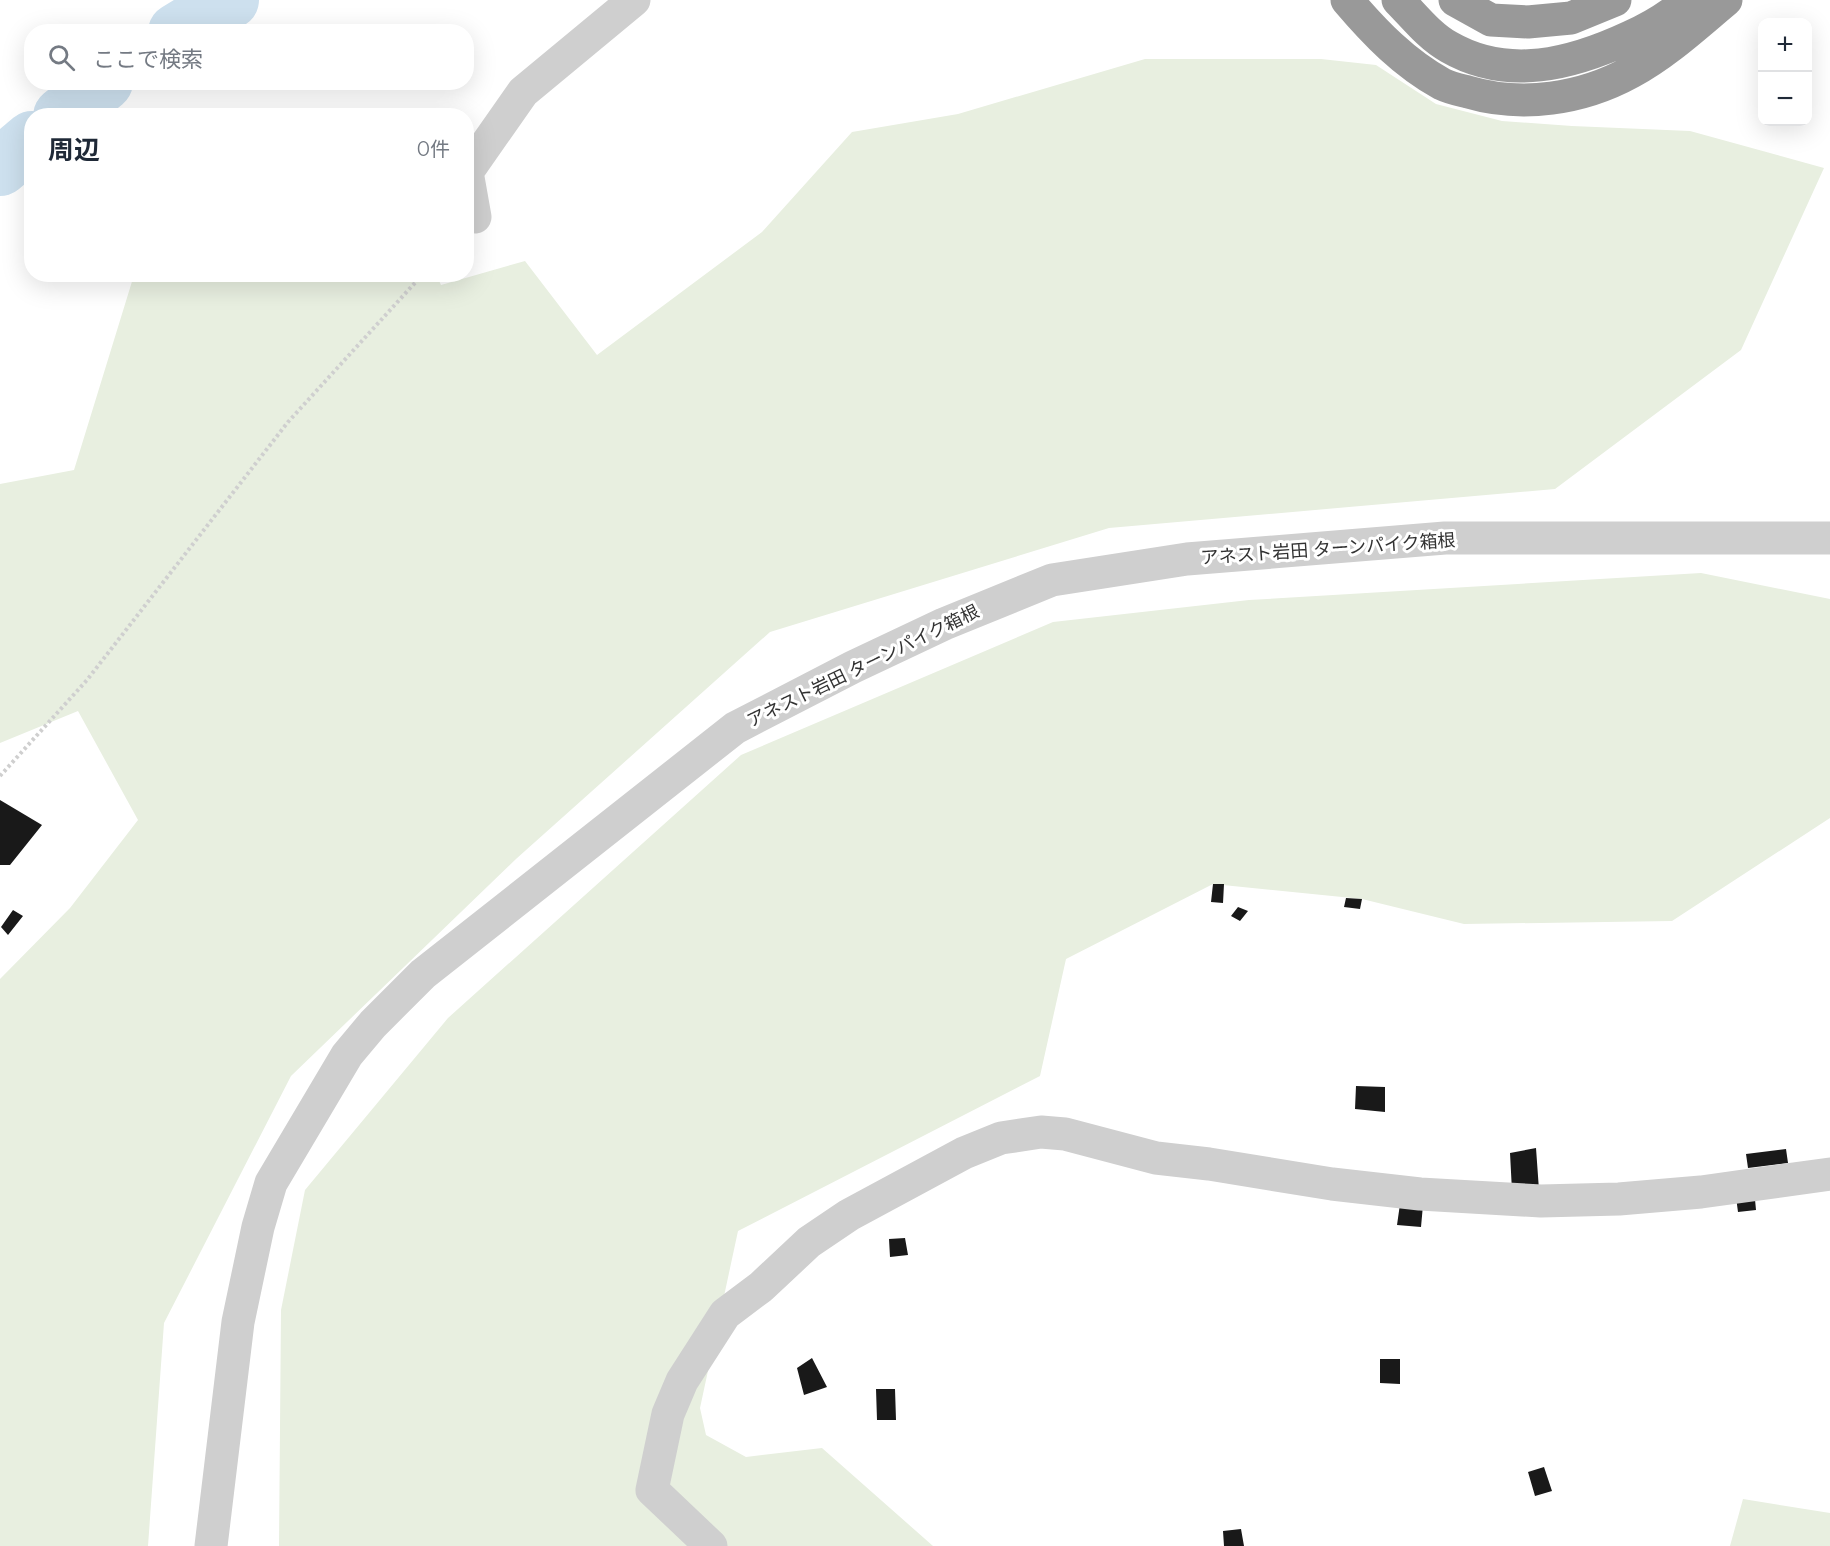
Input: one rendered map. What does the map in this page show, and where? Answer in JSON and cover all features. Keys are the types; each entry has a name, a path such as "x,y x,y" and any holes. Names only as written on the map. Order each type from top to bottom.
{"highway":[{"path":"1347,0 1374,32 1407,61 1444,85 1490,99 1540,101 1582,92 1631,72 1675,43 1726,0"},
{"path":"1398,0 1425,29 1449,47 1484,62 1526,66 1566,62 1603,50 1646,29 1688,0"},
{"path":"1456,1 1491,20 1528,22 1571,18 1615,0"}],"street":[{"path":"474,162 523,92 634,0"},
{"path":"474,207 476,217"},
{"name":"アネスト岩田 ターンパイク箱根","path":"211,1546 238,1322 264,1205 271,1183 347,1055 373,1024 423,974 735,728 853,667 944,624 1052,580 1187,559 1445,538 1830,538"},
{"path":"711,1546 652,1490 668,1414 677,1392 725,1314 761,1287 809,1242 849,1215 964,1153 1000,1138 1041,1132 1065,1134 1156,1158 1209,1164 1332,1184 1420,1194 1541,1200 1620,1199 1701,1192 1830,1174"}],"path":[{"path":"0,776 87,680 288,422 416,282"}],"green space":[{"path":"1145,59 1321,59 1376,65 1436,104 1502,121 1690,131 1824,168 1741,350 1555,489 1109,528 770,632 516,859 291,1076 164,1323 148,1546 0,1546 0,979 70,908 138,820 78,711 0,743 0,484 74,470 132,282 440,282 441,285 452,282 474,282 474,276 525,261 597,355 762,232 852,132 958,114"},
{"path":"1701,573 1830,599 1830,818 1672,921 1464,924 1362,899 1213,884 1066,959 1040,1076 738,1231 700,1408 706,1435 746,1457 822,1448 933,1546 279,1546 281,1310 305,1190 448,1018 741,755 1053,622 1249,600"},
{"path":"1743,1499 1830,1513 1830,1546 1730,1546"}],"building":[{"path":"0,800 42,825 10,865 0,865"},
{"path":"1213,884 1224,884 1223,903 1211,902"},
{"path":"1346,898 1362,899 1360,909 1344,907"},
{"path":"1238,907 1248,911 1240,921 1231,916"},
{"path":"13,910 23,916 8,935 1,927"},
{"path":"1356,1086 1385,1087 1385,1112 1355,1109"},
{"path":"1536,1148 1539,1190 1512,1191 1510,1153"},
{"path":"1786,1149 1788,1163 1748,1168 1746,1154"},
{"path":"1754,1189 1756,1210 1738,1212 1735,1190"},
{"path":"1400,1204 1423,1205 1421,1227 1397,1225"},
{"path":"905,1238 908,1255 890,1257 889,1239"},
{"path":"812,1358 827,1387 804,1395 797,1368"},
{"path":"1380,1359 1400,1359 1400,1384 1380,1383"},
{"path":"876,1389 895,1389 896,1420 877,1420"},
{"path":"1544,1467 1552,1491 1535,1496 1528,1472"},
{"path":"1241,1529 1244,1546 1224,1546 1223,1531"}],"waterway":[{"path":"190,24 230,0"},
{"path":"72,108 94,90"},
{"path":"0,167 24,147"}]}
